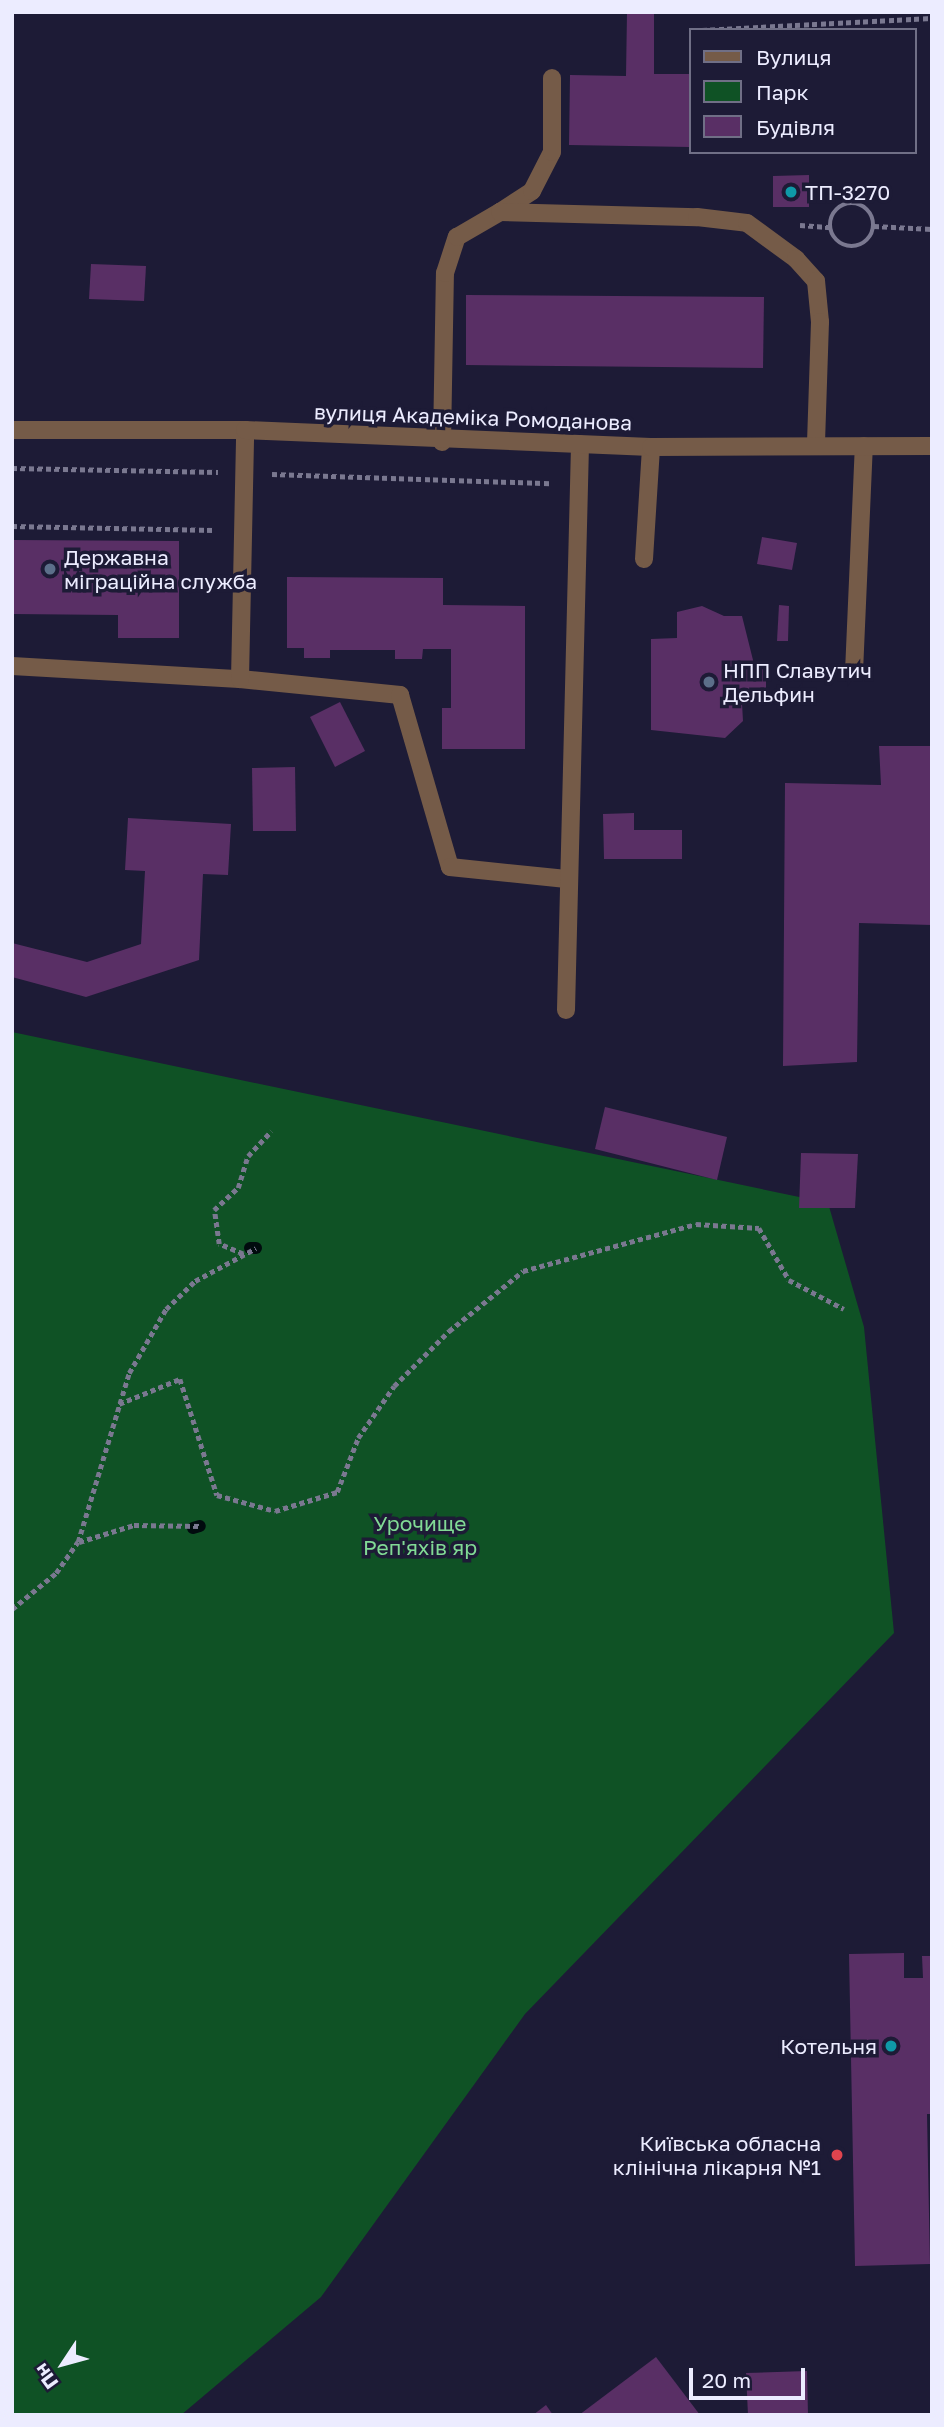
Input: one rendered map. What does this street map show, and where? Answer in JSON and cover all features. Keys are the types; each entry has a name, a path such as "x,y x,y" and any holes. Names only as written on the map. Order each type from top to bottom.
{"street":[{"path":"442,442 445,273 457,237 532,191 552,152 552,78"},
{"path":"500,212 697,217 747,223 796,259 816,281 820,322 816,445"},
{"name":"вулиця Академіка Ромоданова","path":"12,430 245,430 442,442 651,447 932,446"},
{"path":"240,679 245,430"},
{"path":"566,1010 566,879 580,444"},
{"path":"854,672 864,446"},
{"path":"644,559 651,447"},
{"path":"12,666 240,679 400,695 450,867 566,879"}],"path":[{"path":"740,28 932,18"},
{"path":"856,204 869,212 874,226 865,243 848,247 839,243 831,227 835,212 856,204"},
{"path":"874,226 932,229"},
{"path":"12,468 579,484"},
{"path":"12,526 243,531"},
{"path":"243,1254 219,1244 214,1210 238,1188 248,1156 271,1132"},
{"path":"119,1404 180,1379 217,1495 275,1511 337,1492 358,1438 394,1387 449,1331 523,1271 696,1224 759,1228 789,1280 844,1309"},
{"path":"12,1609 56,1573 78,1542 129,1373 166,1309 195,1281 256,1248"},
{"path":"78,1542 134,1525 200,1526"}],"green space":[{"name":"Урочище Реп'яхів яр","path":"12,1032 828,1203 864,1327 894,1633 525,2014 321,2297 181,2415 12,2415"}],"building":[{"path":"627,12 654,12 654,74 688,74 688,147 569,145 570,75 626,76"},
{"name":"ТП-3270","path":"809,175 809,207 773,207 773,176"},
{"path":"91,264 146,266 144,301 89,299"},
{"path":"466,295 764,297 763,368 466,365"},
{"path":"762,537 797,543 792,570 757,564"},
{"path":"12,540 179,541 179,638 118,638 118,615 12,614"},
{"path":"287,577 443,578 443,605 525,606 525,749 442,749 442,708 451,708 451,649 423,649 422,659 395,659 395,650 330,650 330,658 304,658 304,648 287,648"},
{"path":"779,605 789,606 788,641 777,641"},
{"name":"НПП Славутич Дельфин","path":"702,606 724,616 742,616 755,668 766,668 766,695 742,703 743,721 725,738 651,730 651,639 677,638 677,612"},
{"path":"340,702 365,751 335,767 310,717"},
{"path":"879,746 932,746 932,925 859,923 857,1062 783,1066 785,783 881,785"},
{"path":"295,767 296,831 253,831 252,768"},
{"path":"634,813 634,830 682,830 682,859 604,859 603,814"},
{"path":"128,818 231,824 228,875 203,874 199,960 86,997 12,977 12,943 87,962 141,944 145,871 125,870"},
{"path":"605,1107 727,1137 717,1180 595,1149"},
{"path":"801,1153 858,1154 855,1208 799,1208"},
{"name":"Котельня","path":"904,1953 904,1978 923,1978 922,1956 932,1956 932,2114 927,2114 930,2264 855,2266 849,1954"},
{"path":"656,2357 700,2415 579,2415"},
{"path":"807,2371 808,2415 748,2415 746,2373"},
{"path":"546,2405 553,2415 533,2415"}],"waterway":[{"path":"250,1248 256,1248"},
{"path":"193,1528 200,1526"}],"place":[{"name":"ТП-3270","path":"791,192"},
{"name":"Державна міграційна служба","path":"50,569"},
{"name":"НПП Славутич Дельфин","path":"709,682"},
{"name":"Котельня","path":"891,2046"},
{"name":"Київська обласна клінічна лікарня №1","path":"837,2155"}]}
